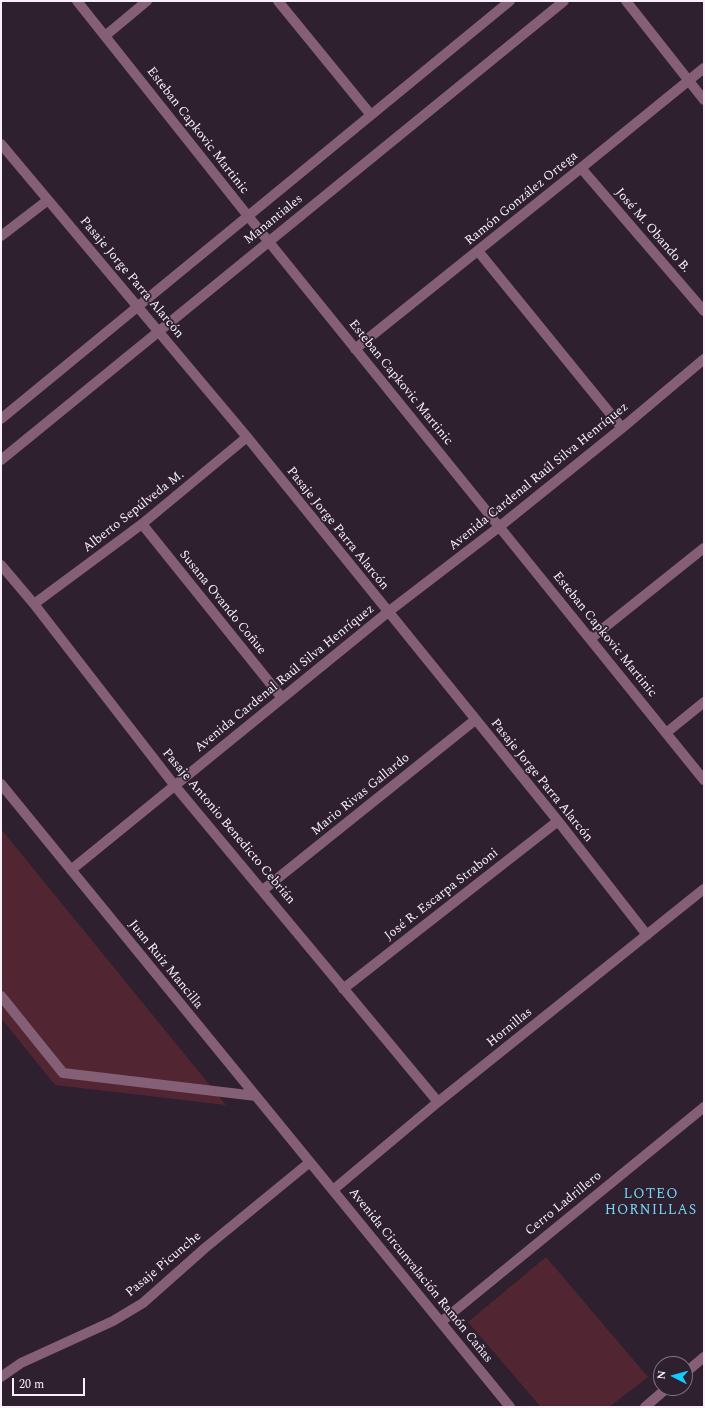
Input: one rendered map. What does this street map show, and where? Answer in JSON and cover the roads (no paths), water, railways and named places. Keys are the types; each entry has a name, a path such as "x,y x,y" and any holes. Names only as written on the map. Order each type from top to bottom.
{"street":[{"name":"Esteban Capkovic Martinic","path":"78,1 248,216 704,780"},
{"path":"105,36 147,1"},
{"path":"278,1 371,115"},
{"name":"Manantiales","path":"1,419 510,1"},
{"name":"Manantiales","path":"1,460 564,1"},
{"path":"626,1 704,100"},
{"name":"Ramón González Ortega","path":"355,349 704,68"},
{"name":"Pasaje Jorge Parra Alarcón","path":"1,144 247,437 558,821 647,935"},
{"name":"José M. Obando B.","path":"581,168 704,311"},
{"path":"1,236 48,200"},
{"path":"478,250 622,428"},
{"name":"Avenida Cardenal Raúl Silva Henríquez","path":"71,870 388,612 500,527 704,359"},
{"name":"Alberto Sepúlveda M.","path":"34,604 142,524 247,437"},
{"name":"Susana Ovando Coñue","path":"142,524 282,698"},
{"path":"590,639 704,548"},
{"name":"Pasaje Antonio Benedicto Cebrián","path":"1,565 34,604 175,786 438,1102"},
{"path":"666,733 704,702"},
{"name":"Mario Rivas Gallardo","path":"263,890 475,720"},
{"name":"Juan Ruiz Mancilla","path":"1,784 310,1162"},
{"name":"José R. Escarpa Straboni","path":"343,989 558,821"},
{"name":"Hornillas","path":"333,1190 438,1102 704,889"},
{"path":"1,996 63,1073 256,1096"},
{"name":"Cerro Ladrillero","path":"441,1322 704,1107"},
{"name":"Avenida Circunvalación Ramón Cañas","path":"310,1162 510,1407"},
{"name":"Pasaje Picunche","path":"1,1378 21,1363 113,1321 143,1303 205,1248 310,1162"},
{"path":"693,1366 704,1357"},
{"path":"645,1407 658,1396"}],"district":[{"name":"LOTEO HORNILLAS","path":"651,1204"}]}
